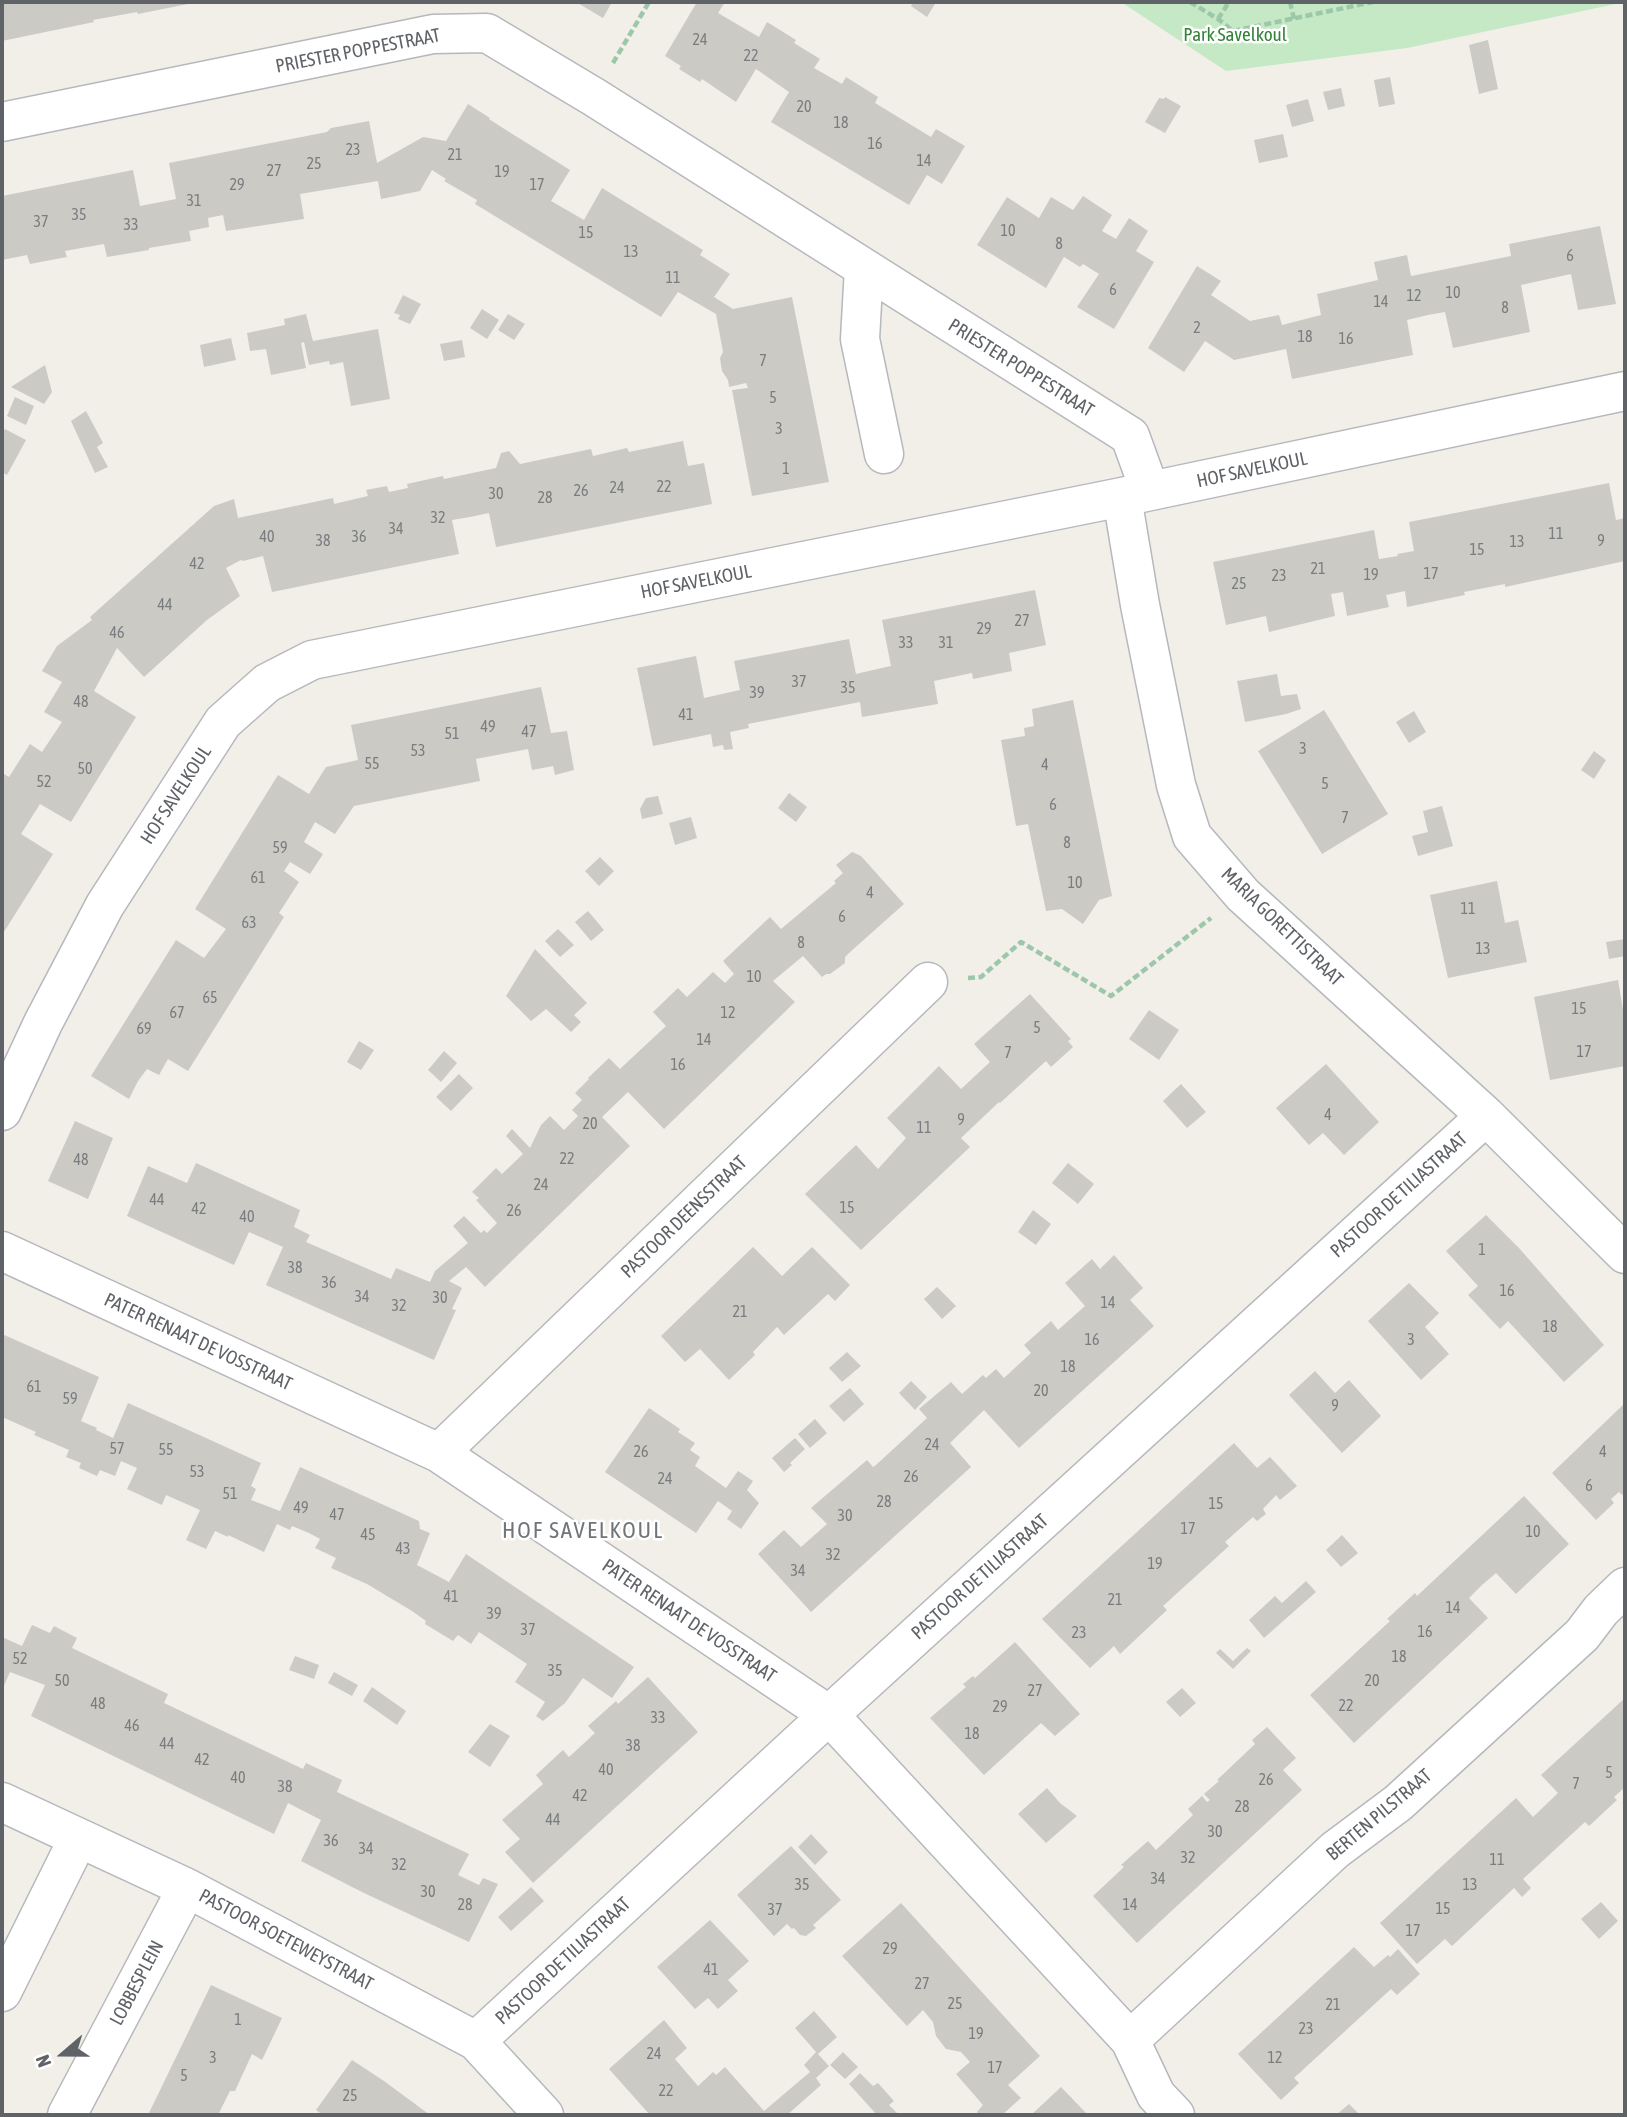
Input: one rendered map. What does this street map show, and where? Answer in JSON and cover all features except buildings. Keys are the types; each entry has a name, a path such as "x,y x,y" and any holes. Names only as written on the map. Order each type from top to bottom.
{"street":[{"name":"PRIESTER POPPESTRAAT","path":"2,122 433,34 487,33 594,97 1130,436 1136,494"},
{"path":"863,268 860,339 884,454"},
{"name":"HOF SAVELKOUL","path":"2,1111 43,1023 105,905 223,722 268,683 312,660 1136,494 1625,391"},
{"name":"MARIA GORETTISTRAAT","path":"1136,494 1140,605 1180,798 1192,836 1243,895 1486,1116 1625,1254"},
{"name":"PASTOOR DEENSSTRAAT","path":"439,1452 928,982"},
{"name":"PASTOOR DE TILIASTRAAT","path":"476,2041 1486,1116"},
{"name":"PATER RENAAT DE VOSSTRAAT","path":"2,1251 439,1452 829,1715 1130,2040 1156,2095 1175,2115"},
{"name":"BERTEN PILSTRAAT","path":"1130,2040 1335,1850 1398,1803 1582,1635 1601,1610 1625,1587"},
{"name":"PASTOOR SOETEWEYSTRAAT","path":"2,1802 187,1888 476,2041 544,2115"},
{"path":"2,1992 78,1839"},
{"name":"LOBBESPLEIN","path":"67,2115 187,1888"}],"path":[{"path":"594,97 649,2"},
{"path":"1190,2 1233,31 1373,2"},
{"path":"1218,19 1230,2"},
{"path":"1290,2 1294,19"},
{"path":"928,982 981,977 1021,942 1111,996 1243,895"}],"green space":[{"name":"Park Savelkoul","path":"1121,2 1625,2 1407,48 1226,71"}],"district":[{"name":"HOF SAVELKOUL","path":"583,1531"}]}
